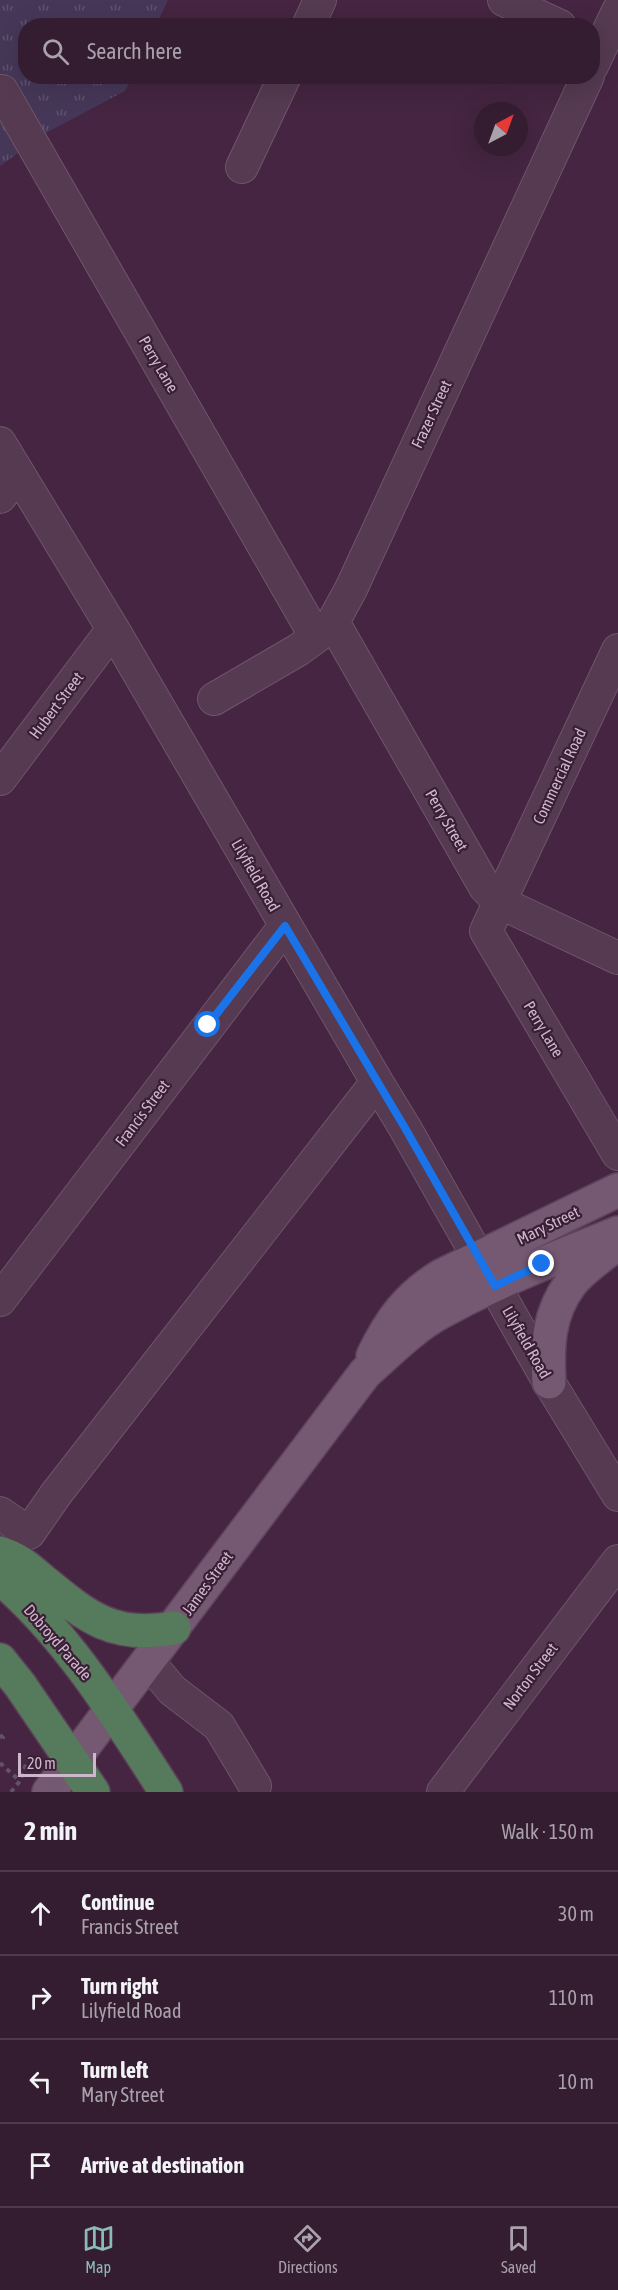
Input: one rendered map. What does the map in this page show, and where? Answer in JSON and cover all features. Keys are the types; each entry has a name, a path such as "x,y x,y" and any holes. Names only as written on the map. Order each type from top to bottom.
{"highway":[{"path":"0,1553 15,1557 66,1600 107,1625 136,1632 174,1628"},
{"name":"Dobroyd Parade","path":"0,1578 51,1629 112,1709 166,1792"},
{"path":"0,1660 73,1760 93,1792"}],"main road":[{"name":"Mary Street","path":"478,1258 618,1190"},
{"name":"Mary Street","path":"495,1286 618,1233"},
{"path":"549,1382 547,1352 550,1327 562,1299 572,1281 618,1243"},
{"name":"James Street","path":"35,1787 73,1760 174,1628 365,1373 399,1310 424,1287 478,1258"},
{"name":"James Street","path":"365,1373 439,1312 495,1286"}],"street":[{"path":"312,18 320,0"},
{"path":"504,0 543,18"},
{"path":"601,51 618,11"},
{"path":"242,168 281,84"},
{"name":"Frazer Street","path":"214,699 298,650 325,629 351,589 584,84"},
{"name":"Perry Lane","path":"2,91 325,629"},
{"name":"Lilyfield Road","path":"0,443 9,486 113,629 405,1128 549,1382 618,1495"},
{"name":"Hubert Street","path":"0,779 113,629"},
{"name":"Perry Street","path":"325,629 485,887 499,902 618,958"},
{"name":"Commercial Road","path":"499,902 618,650"},
{"name":"Perry Lane","path":"499,902 486,931 618,1154"},
{"name":"Francis Street","path":"0,1300 285,926"},
{"path":"0,1514 28,1533 377,1082"},
{"name":"Norton Street","path":"443,1792 618,1562"},
{"path":"148,1661 172,1690 219,1726 255,1786"}],"path":[{"path":"0,1734 3,1738 0,1742"},
{"path":"29,1756 35,1787"},
{"path":"0,1763 35,1787"},
{"path":"11,1792 35,1787"}],"green space":[{"path":"0,0 168,0 159,18 18,18 18,84 128,84 125,91 44,134 0,166"}],"route":[{"path":"208,1025 285,926 405,1128 495,1286 542,1264"}]}
